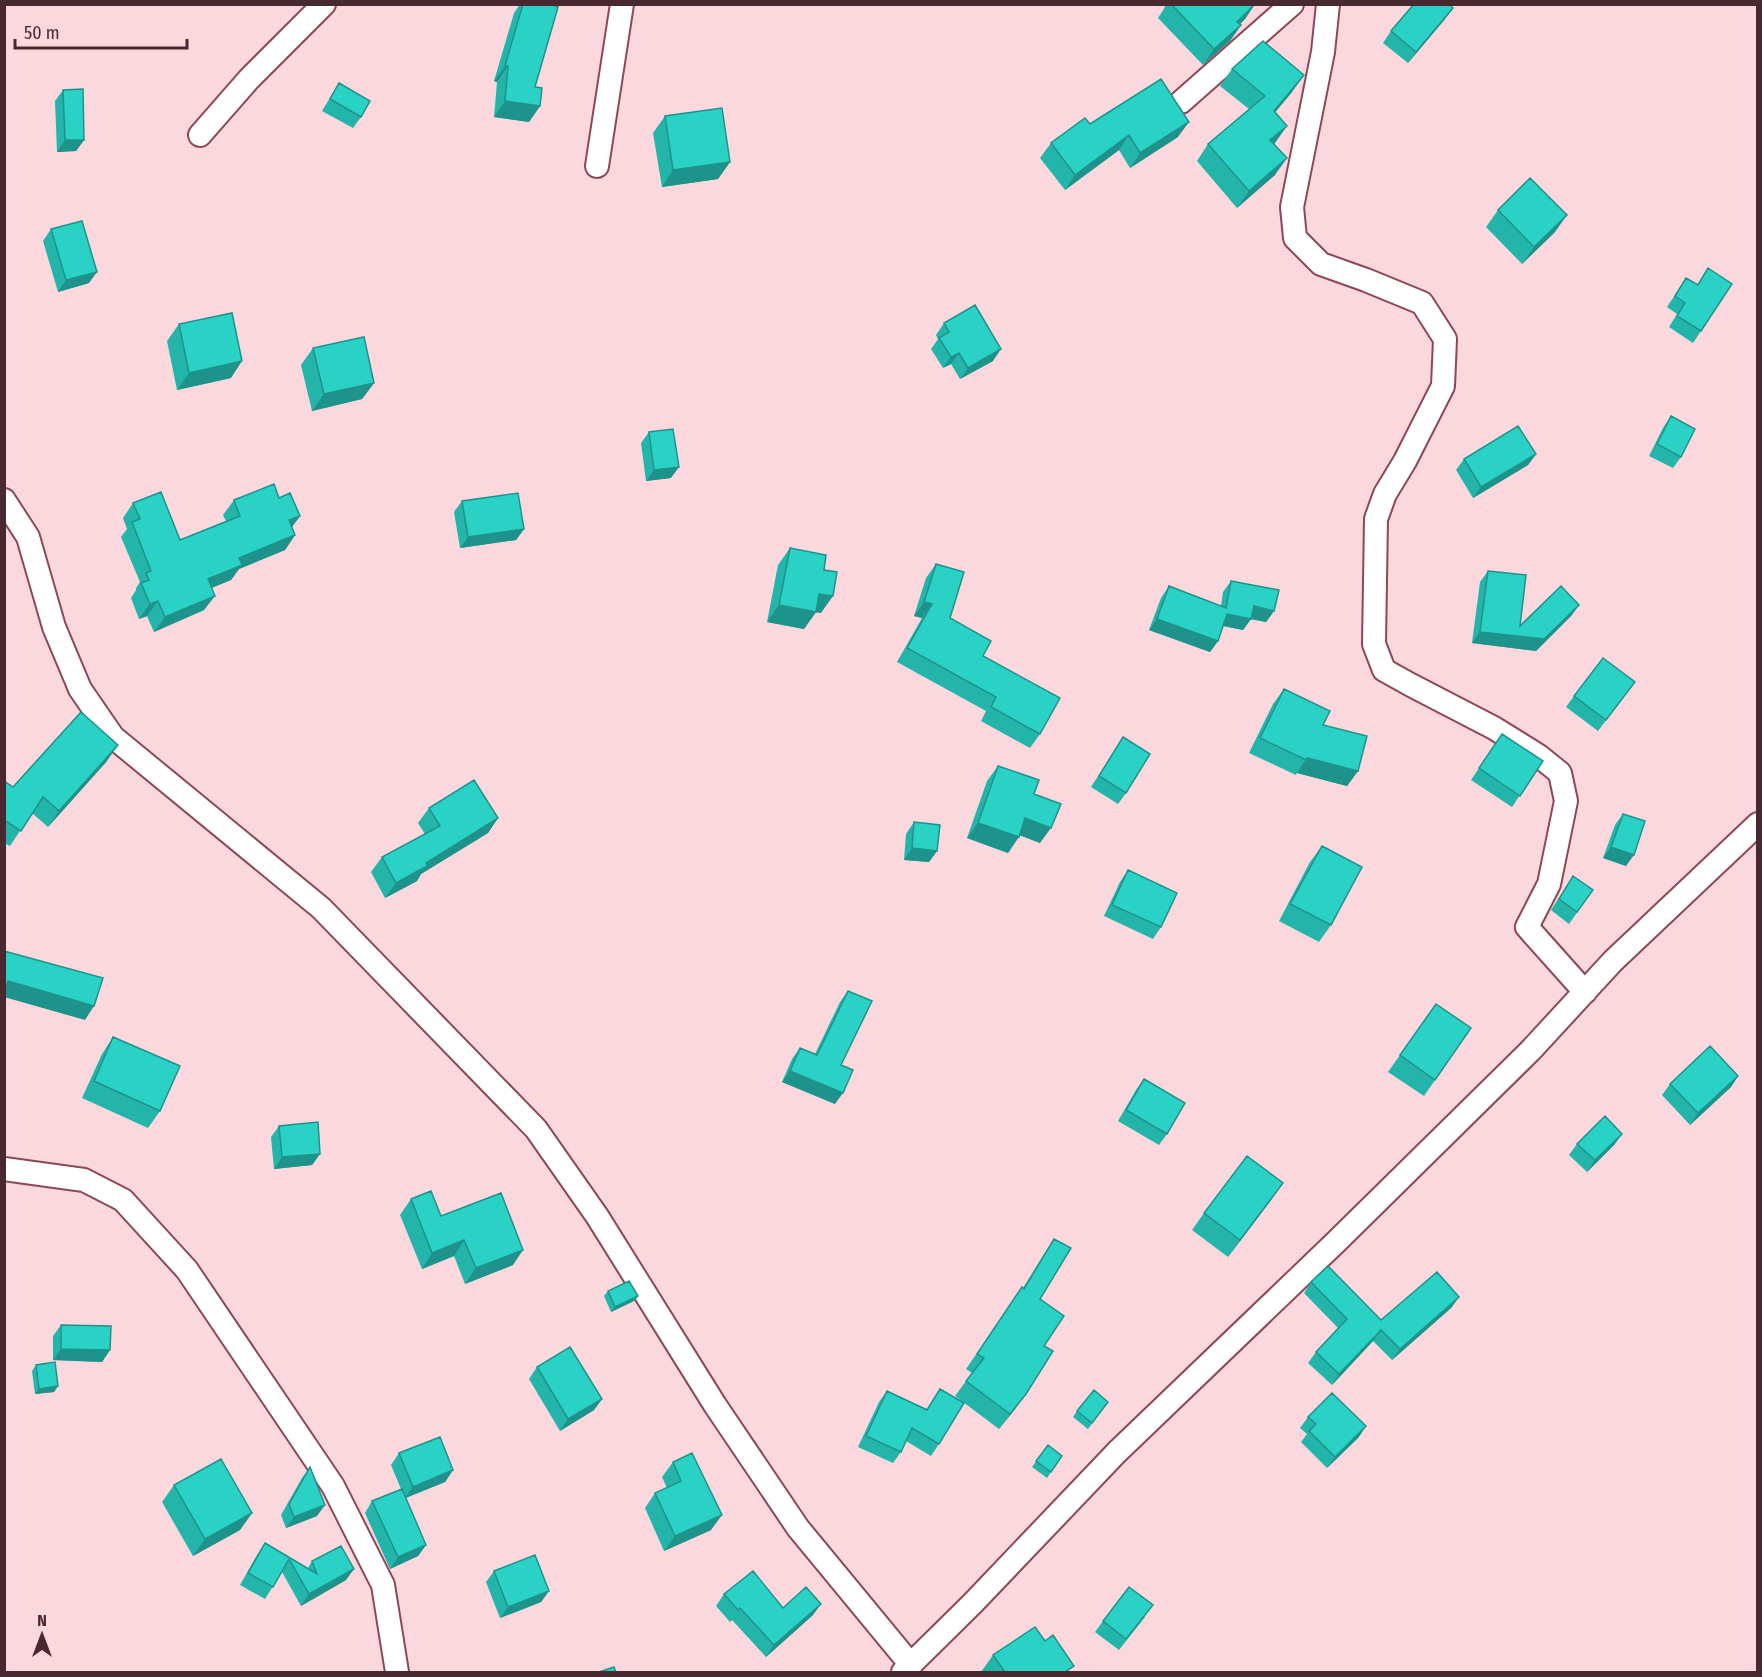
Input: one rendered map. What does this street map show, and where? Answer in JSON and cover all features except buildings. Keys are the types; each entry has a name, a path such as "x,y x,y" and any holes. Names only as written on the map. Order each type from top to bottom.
{"street":[{"path":"200,135 249,79 324,4"},
{"path":"597,166 622,4"},
{"path":"1181,102 1292,4"},
{"path":"1328,4 1323,52 1292,207 1295,238 1321,264 1422,303 1445,339 1443,386 1405,461 1385,494 1376,519 1374,644 1384,670 1494,728 1539,756 1560,773 1566,801 1549,884 1527,927 1585,992"},
{"path":"4,500 28,537 54,627 80,689 113,737 321,908 536,1129 597,1216 715,1405 798,1528 907,1669 1117,1452 1336,1242 1531,1050 1613,962 1758,824"},
{"path":"4,1169 84,1180 123,1200 187,1270 333,1486 383,1585 398,1672"}]}
